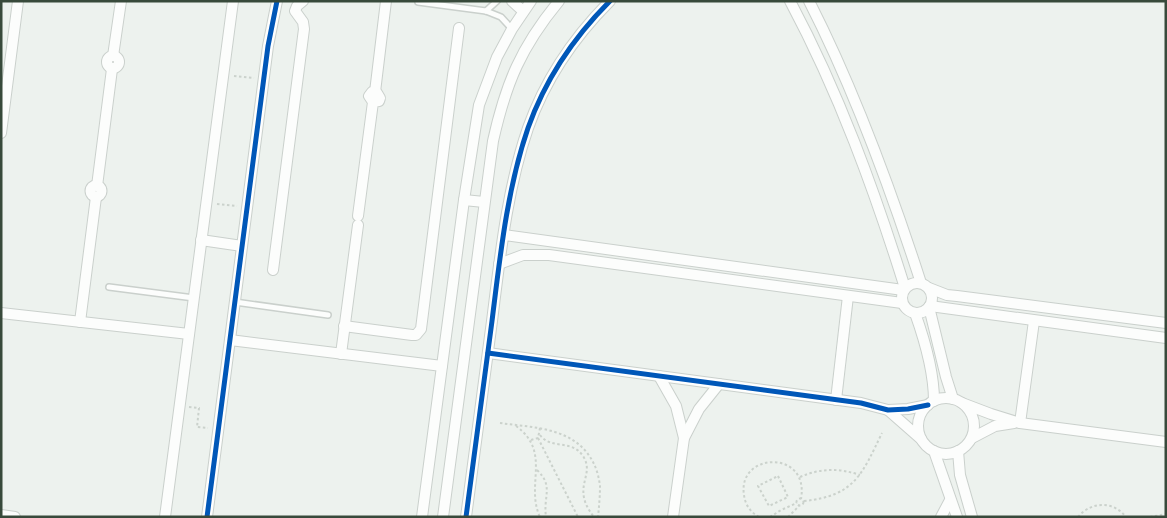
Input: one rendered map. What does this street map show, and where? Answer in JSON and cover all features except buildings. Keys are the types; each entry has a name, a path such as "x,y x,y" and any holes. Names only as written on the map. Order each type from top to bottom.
{"street":[{"path":"1,133 18,1"},
{"path":"80,322 96,197 101,192 99,187 96,186 112,69 119,63 117,57 113,56 121,1"},
{"path":"165,517 233,1"},
{"path":"207,517 264,80 277,1"},
{"path":"273,270 304,29 303,22 294,11 303,1"},
{"path":"341,354 385,1"},
{"path":"512,1 523,11"},
{"path":"422,517 464,200 479,105 497,57 512,29 531,1"},
{"path":"443,517 493,141 507,88 526,46 559,1"},
{"path":"466,517 499,264 517,168 528,128 545,88 566,52 592,18 610,1"},
{"path":"790,1 819,60 858,149 875,195 904,289 902,303"},
{"path":"809,1 853,96 925,286 932,297 930,306 946,377 958,401 968,408 974,422 972,438"},
{"path":"344,326 412,335 419,333 421,329 459,28"},
{"path":"464,200 484,202"},
{"path":"504,235 904,289 915,282 947,295 1166,323"},
{"path":"201,240 242,246"},
{"path":"499,264 523,255 549,255 902,303 910,312 915,313 921,313 930,306 1166,338"},
{"path":"836,400 848,296"},
{"path":"1,313 189,334"},
{"path":"915,313 927,354 933,386 931,403 922,412 919,420 921,437 926,444"},
{"path":"1020,423 1034,321"},
{"path":"230,340 442,366"},
{"path":"488,354 836,400 870,405 888,410 908,409 946,398 1020,423 1166,442"},
{"path":"659,376 676,406 684,438"},
{"path":"673,517 684,438 698,409 719,384"},
{"path":"888,410 934,451 956,517"},
{"path":"934,451 950,453 958,451 972,438 995,426 1020,423"},
{"path":"958,451 960,474 972,517"},
{"path":"941,517 950,500"},
{"path":"1,515 15,517"}],"lane":[{"path":"486,11 497,1"},
{"path":"418,2 486,11 501,17 512,29"},
{"path":"109,287 194,298"},
{"path":"235,302 328,315"}],"path":[{"path":"223,74 264,80"},
{"path":"206,202 247,207"},
{"path":"180,406 199,408 197,427 214,429"},
{"path":"500,423 555,431 569,436 581,445 597,470 600,485 598,517"},
{"path":"514,425 530,440 535,450 537,470 535,501 540,517"},
{"path":"530,440 538,438 540,428"},
{"path":"770,517 797,503 798,500 829,496 841,491 861,475 882,433"},
{"path":"540,435 551,444 564,444 576,448 584,457 587,469 582,495 586,506 594,517"},
{"path":"538,438 578,517"},
{"path":"759,517 749,508 743,492 744,483 754,468 762,464 779,462 794,470 800,477 802,484 803,505 799,506 788,517"},
{"path":"537,470 546,480 546,517"},
{"path":"800,477 824,470 849,471 861,475"},
{"path":"778,476 788,497 784,499 769,506 758,486 778,476"},
{"path":"1078,517 1087,509 1102,505 1117,509 1126,517"},
{"path":"1150,517 1166,514"}],"cycle path":[{"path":"207,517 268,46 277,1"},
{"path":"466,517 501,248 509,199 521,151 535,110 552,76 584,29 610,1"},
{"path":"488,353 861,403 888,410 928,405"}]}
